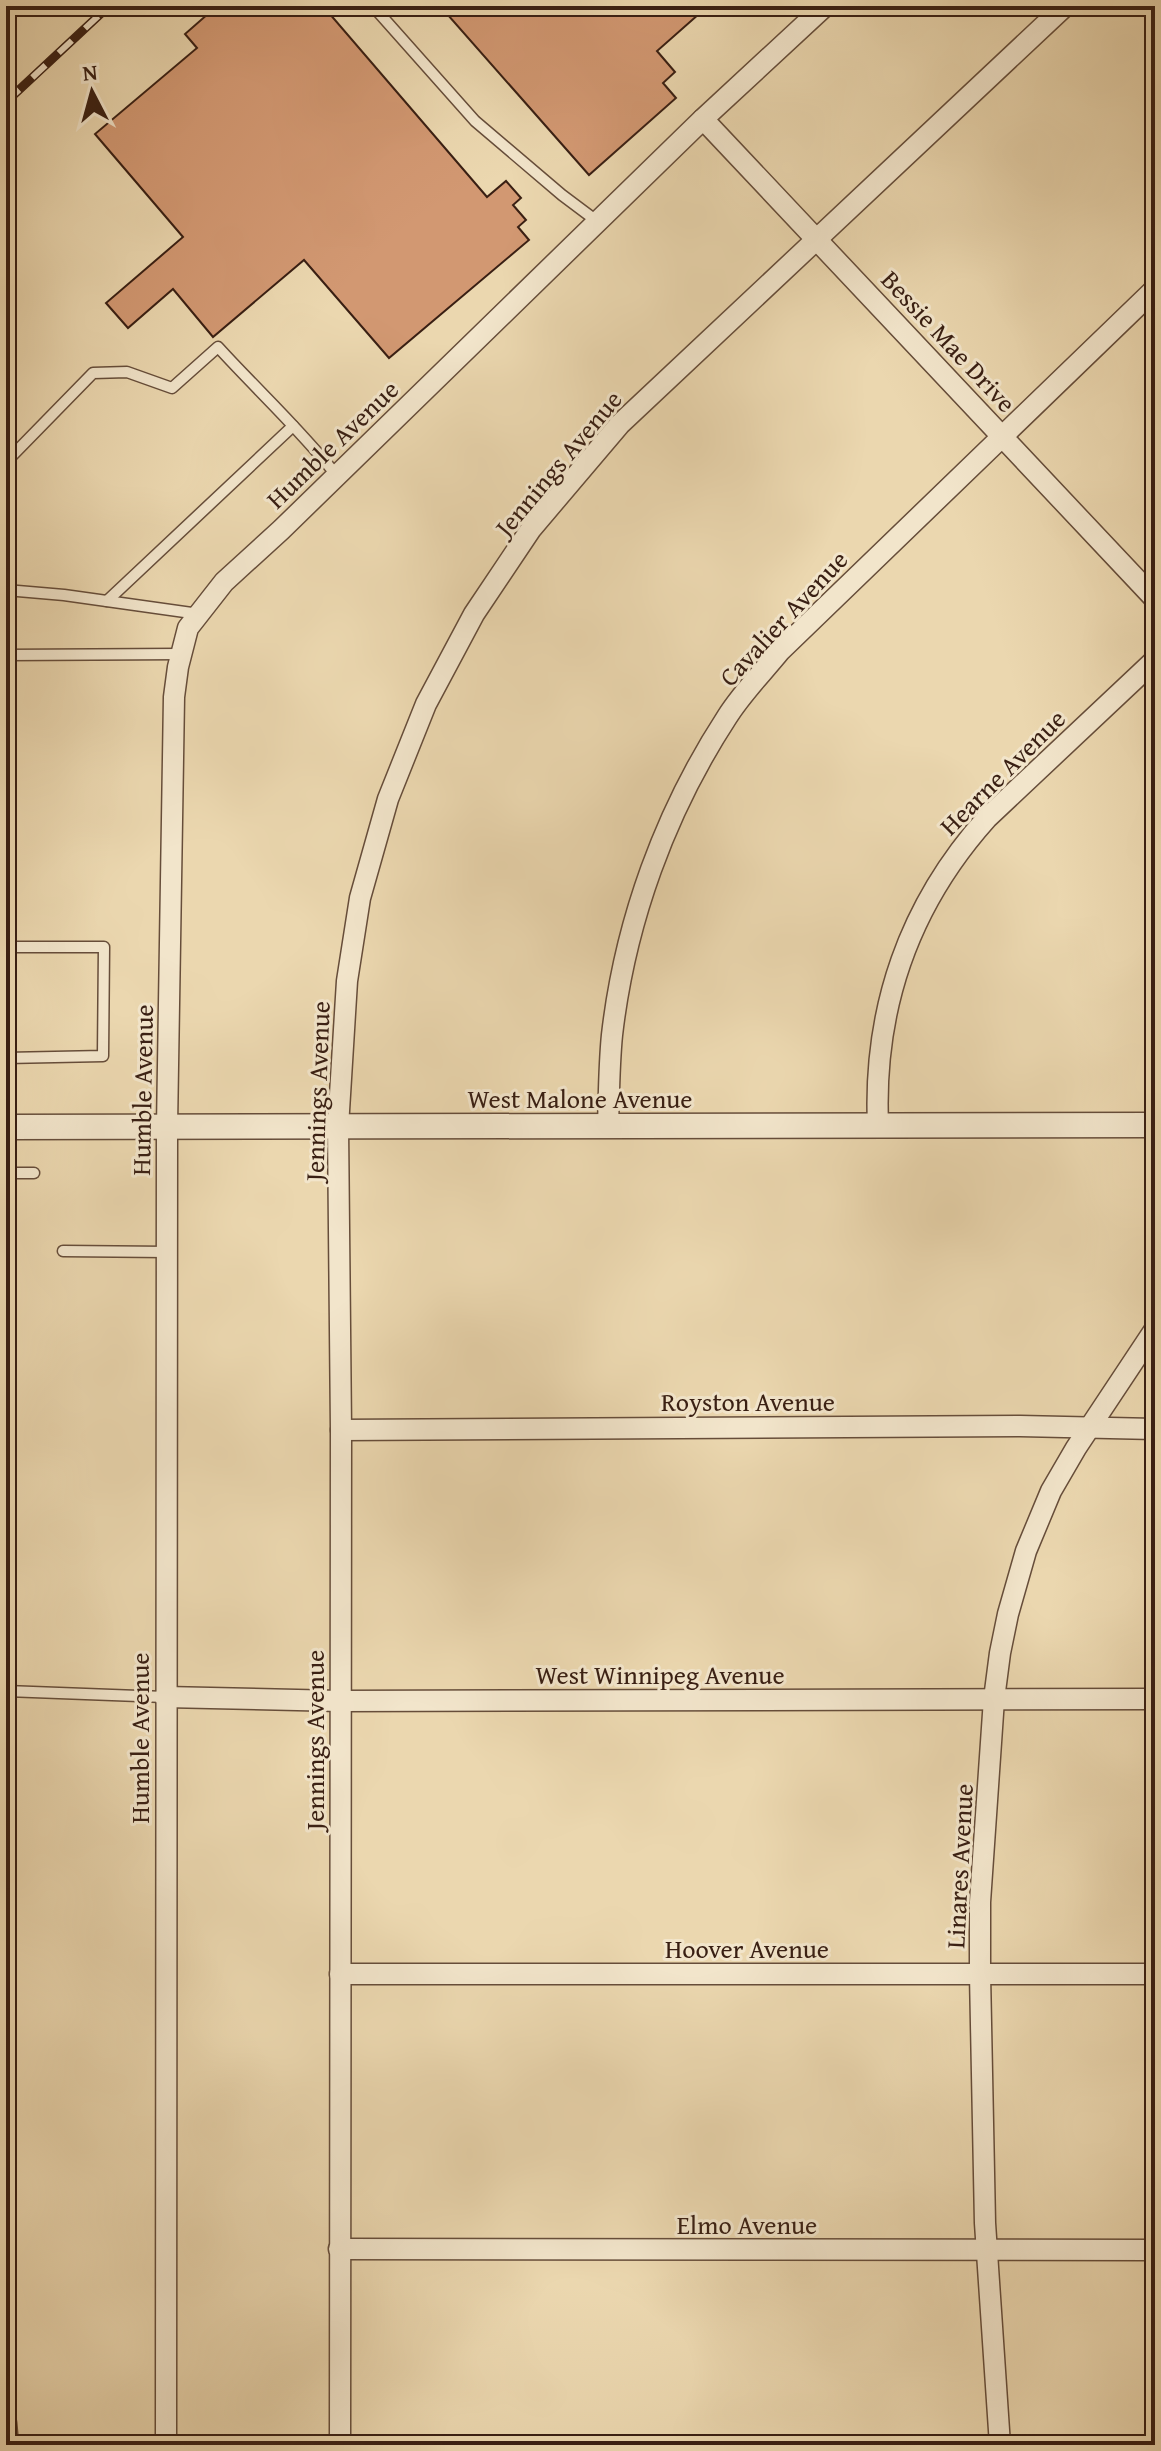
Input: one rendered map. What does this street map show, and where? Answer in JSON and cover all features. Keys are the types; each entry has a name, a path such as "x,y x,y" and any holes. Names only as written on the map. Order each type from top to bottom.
{"street":[{"name":"Humble Avenue","path":"166,2445 167,1127 174,697 188,628 224,582 703,119 825,6"},
{"name":"Jennings Avenue","path":"340,2445 341,1430 338,1127 347,981 360,898 388,799 426,704 474,614 531,529 620,424 1065,6"},
{"name":"Bessie Mae Drive","path":"703,119 1155,599"},
{"name":"Cavalier Avenue","path":"608,1126 612,1037 623,967 640,899 665,833 699,763 728,714 780,651 1155,289"},
{"name":"Hearne Avenue","path":"878,1125 878,1081 889,998 919,916 935,885 965,842 987,818 1155,660"},
{"name":"West Malone Avenue","path":"6,1127 1155,1125"},
{"name":"Linares Avenue","path":"1000,2445 987,2250 980,1974 980,1902 994,1699 1008,1614 1026,1551 1051,1491 1155,1329"},
{"name":"Royston Avenue","path":"341,1430 1090,1426 1155,1429"},
{"name":"West Winnipeg Avenue","path":"165,1697 340,1701 1155,1699"},
{"name":"Hoover Avenue","path":"340,1974 1155,1974"},
{"name":"Elmo Avenue","path":"339,2249 1155,2250"},
{"path":"6,2423 8,2445"}],"lane":[{"path":"379,13 475,121 598,222"},
{"path":"6,462 93,373 127,372 172,388 218,347 313,445 337,476"},
{"path":"107,601 293,426"},
{"path":"6,590 199,614"},
{"path":"6,655 181,654"},
{"path":"6,947 104,947 103,1056 6,1058"},
{"path":"6,1173 34,1173"},
{"path":"6,1272 7,1239"},
{"path":"63,1251 168,1252"},
{"path":"6,1691 165,1697"}],"building":[{"path":"217,6 323,6 487,197 506,181 521,198 513,205 526,220 518,227 529,240 389,358 304,260 213,337 173,289 128,328 106,303 183,237 95,134 197,48 185,34"},
{"path":"440,6 708,6 657,51 675,72 663,83 676,98 589,175"}],"railway":[{"path":"6,20 21,6"},
{"path":"6,102 109,6"}]}
